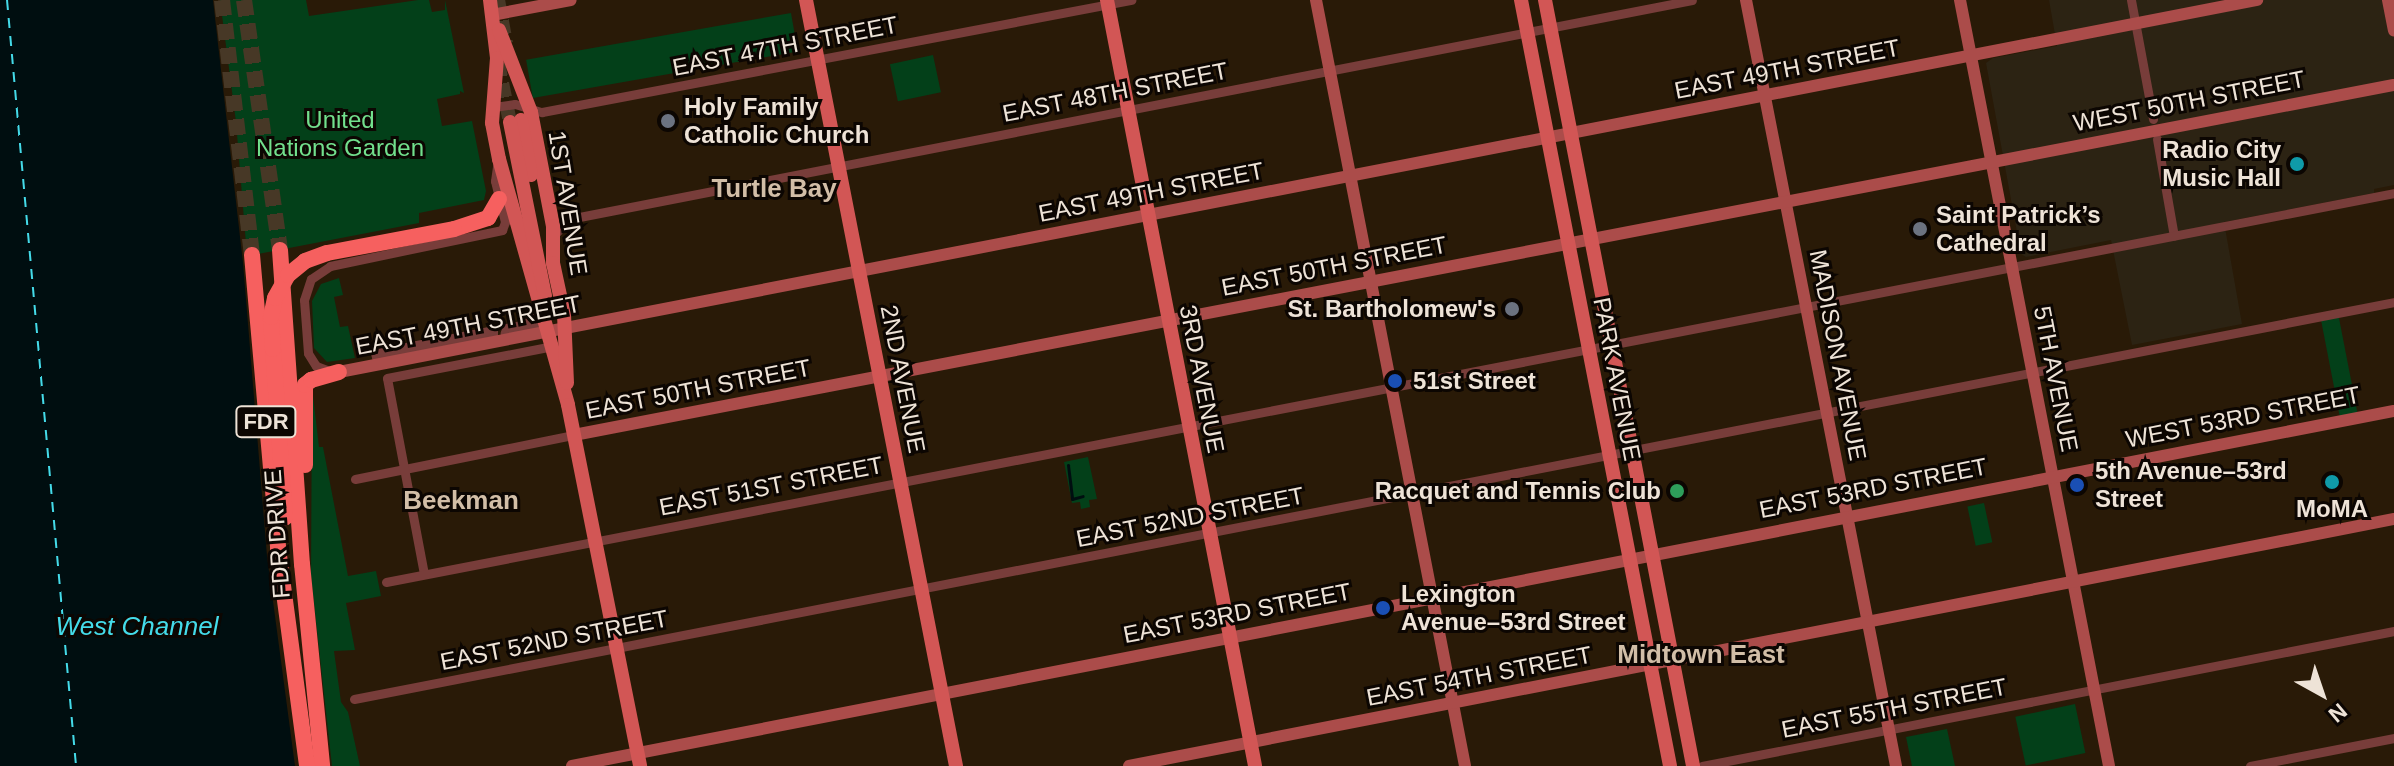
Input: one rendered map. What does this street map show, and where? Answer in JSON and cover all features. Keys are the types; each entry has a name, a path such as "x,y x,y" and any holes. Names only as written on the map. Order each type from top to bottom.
{"highway":[{"path":"284,588 286,537 271,317 275,298 288,275 305,261 327,253 454,229 488,218 499,199"},
{"name":"FDR DRIVE","path":"280,250 299,534 322,766"},
{"name":"FDR DRIVE","path":"252,255 272,494 307,766"},
{"path":"299,534 306,488 304,388 311,380 339,372"}],"main road":[{"path":"491,7 571,0"},
{"name":"2ND AVENUE","path":"806,0 956,766"},
{"path":"1316,0 1465,766"},
{"name":"PARK AVENUE","path":"1521,0 1670,766"},
{"name":"PARK AVENUE","path":"1545,0 1693,766"},
{"name":"MADISON AVENUE","path":"1746,0 1896,766"},
{"name":"5TH AVENUE","path":"1960,0 2109,766"},
{"name":"EAST 49TH STREET","path":"339,372 2257,0"},
{"path":"2388,0 2394,30"},
{"name":"3RD AVENUE","path":"1107,2 1255,766"},
{"name":"1ST AVENUE","path":"491,7 497,58 492,123 499,159 518,238 551,332 639,760"},
{"name":"1ST AVENUE","path":"491,7 554,238 553,263 564,314 551,332"},
{"name":"WEST 50TH STREET","path":"1992,161 2394,85"},
{"path":"521,118 528,200 551,332"},
{"name":"EAST 50TH STREET","path":"574,435 1992,161"},
{"name":"WEST 53RD STREET","path":"2053,475 2394,411"},
{"name":"EAST 53RD STREET","path":"572,766 639,760 943,693 2053,475"},
{"name":"EAST 54TH STREET","path":"1129,766 2394,519"}],"street":[{"name":"EAST 47TH STREET","path":"494,107 515,104 521,118 1107,2 1131,0"},
{"name":"EAST 48TH STREET","path":"554,238 559,227 569,219 1692,0"},
{"path":"2131,0 2153,119"},
{"path":"2157,139 2174,236"},
{"path":"339,372 319,368 308,353 306,288 315,275 330,266 498,232 505,226 495,176 499,159"},
{"name":"EAST 51ST STREET","path":"386,582 2394,193"},
{"name":"EAST 52ND STREET","path":"354,699 2394,302"},
{"path":"493,330 493,335 376,357 375,355 493,330"},
{"path":"424,574 387,378 551,332"},
{"name":"EAST 50TH STREET","path":"355,479 574,435"},
{"name":"EAST 55TH STREET","path":"1702,766 2394,631"},
{"path":"2250,766 2394,738"}],"shaded area":[{"path":"2049,0 2394,0 2394,185 2374,189 2374,193 2224,222 2242,324 2132,345 2111,240 2026,257 2021,254 1986,63 1993,58 2057,46"}],"green space":[{"name":"United Nations Garden","path":"220,0 306,0 309,16 418,0 429,0 432,12 445,10 445,0 464,93 460,91 460,94 437,99 442,126 472,121 486,191 484,200 419,213 419,223 247,256 236,122"},
{"path":"791,13 798,51 533,98 526,60"},
{"path":"933,55 941,92 898,101 890,64"},
{"path":"339,278 343,295 334,297 340,327 348,326 355,358 327,362 314,348 312,301 321,284"},
{"path":"2338,313 2358,417 2341,420 2320,316"},
{"path":"312,387 319,447 323,447 348,576 376,571 381,596 346,603 355,650 334,651 341,702 348,712 360,766 332,766 311,576"},
{"path":"1088,457 1097,499 1089,500 1090,507 1081,509 1080,502 1072,503 1064,462"},
{"path":"1984,503 1992,542 1976,546 1967,507"},
{"path":"2075,704 2085,753 2026,766 2015,717"},
{"path":"1947,729 1955,766 1912,766 1906,737"}],"water":[{"name":"West Channel","path":"0,0 213,0 243,263 267,556 295,766 0,766"}],"waterway":[{"path":"1068,465 1072,499 1083,496"}],"ferry route":[{"path":"7,0 76,766"}],"tunnel":[{"path":"222,0 252,255"},
{"path":"244,0 280,250"},
{"path":"498,0 506,43"},
{"path":"498,63 510,122"}],"place":[{"name":"Holy Family Catholic Church","path":"668,121"},
{"name":"Radio City Music Hall","path":"2297,164"},
{"name":"Saint Patrick’s Cathedral","path":"1920,229"},
{"name":"St. Bartholomew's","path":"1512,309"},
{"name":"51st Street","path":"1395,381"},
{"name":"MoMA","path":"2332,482"},
{"name":"5th Avenue–53rd Street","path":"2077,485"},
{"name":"Racquet and Tennis Club","path":"1677,491"},
{"name":"Lexington Avenue–53rd Street","path":"1383,608"}],"district":[{"name":"Turtle Bay","path":"774,189"},
{"name":"Beekman","path":"461,501"},
{"name":"Midtown East","path":"1701,655"}]}
